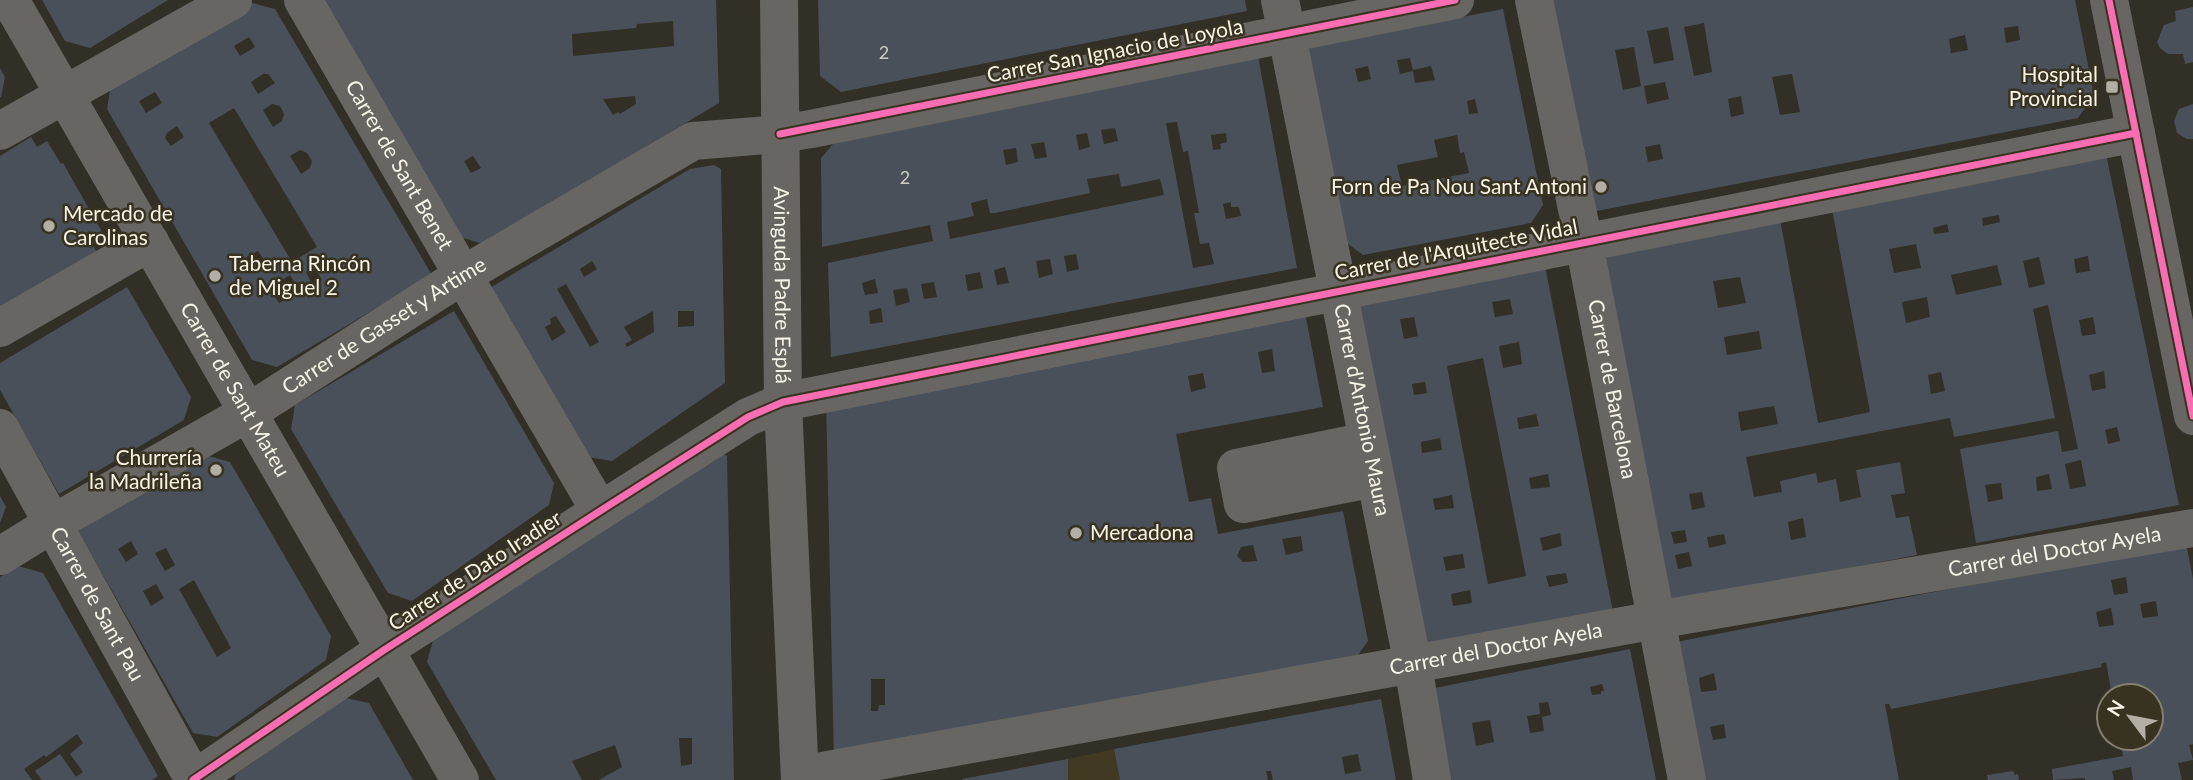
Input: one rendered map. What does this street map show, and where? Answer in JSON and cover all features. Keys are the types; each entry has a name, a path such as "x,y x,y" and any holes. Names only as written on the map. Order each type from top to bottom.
{"street":[{"name":"Carrer de Sant Mateu","path":"10,0 460,780"},
{"path":"0,131 233,0"},
{"name":"Carrer de Sant Benet","path":"303,0 600,511"},
{"name":"Avinguda Padre Esplá","path":"779,0 783,402 801,780"},
{"name":"Carrer San Ignacio de Loyola","path":"780,134 1283,18 1455,0"},
{"name":"Carrer de Barcelona","path":"1534,0 1584,243 1687,780"},
{"path":"2109,0 2193,416"},
{"name":"Carrer d'Antonio Maura","path":"1283,18 1413,666 1432,780"},
{"name":"Carrer de l'Arquitecte Vidal","path":"783,402 2136,133"},
{"name":"Carrer de Gasset y Artime","path":"0,556 52,523 249,412 463,275 693,141 780,134"},
{"path":"0,328 150,242"},
{"name":"Carrer de Dato Iradier","path":"193,780 384,650 600,511 748,417 783,402"},
{"name":"Carrer de Sant Pau","path":"0,428 193,780"},
{"name":"Carrer del Doctor Ayela","path":"801,780 806,774 1656,620 2193,528"}],"shaded area":[{"path":"1114,749 1120,780 1068,780 1068,759"}],"building":[{"path":"42,0 168,0 90,48 65,41"},
{"path":"317,0 716,0 719,103 483,244 457,236","holes":["673,21 674,46 573,56 572,34 636,28 637,24","635,96 636,104 620,114 618,112 613,115 603,99","473,156 481,168 471,173 464,161"]},
{"path":"818,0 1245,0 1247,11 841,92 820,76"},
{"path":"1552,0 2075,0 2094,95 2078,118 1586,213","holes":["1704,23 1712,72 1694,76 1684,27","2018,26 2020,40 2006,43 2004,28","1668,27 1674,60 1654,64 1647,31","1965,35 1968,50 1951,53 1949,39","1634,47 1641,86 1623,90 1615,50","1792,74 1800,112 1780,115 1772,77","1665,82 1669,99 1647,104 1644,86","1741,96 1744,114 1731,117 1728,99","1660,144 1663,159 1648,162 1645,147"]},
{"path":"248,2 275,9 432,275 277,367 252,360 107,109 111,84","holes":["249,37 255,47 240,56 234,46","263,74 268,74 275,83 258,94 251,82","155,92 162,103 146,113 139,101","272,104 280,106 284,114 282,121 273,127 263,110","234,108 317,247 292,262 209,123","177,126 184,137 171,146 165,138 167,133","300,150 307,153 312,161 310,168 301,174 290,156","258,251 264,260 247,265 243,259","314,267 322,280 313,286 306,272","290,275 300,291 279,303 269,288"]},
{"path":"2193,7 2193,62 2185,64 2183,54 2168,54 2157,42 2164,25 2176,21 2175,11"},
{"path":"1503,9 1543,205 1531,223 1363,255 1343,240 1307,47","holes":["1410,58 1413,70 1431,66 1435,80 1415,83 1413,71 1400,74 1397,60","1368,66 1371,79 1358,82 1355,69","1475,99 1478,113 1469,114 1467,101","1457,135 1460,153 1464,152 1469,173 1402,186 1397,165 1438,157 1434,140"]},
{"path":"1258,56 1297,268 831,357 828,263 933,241 930,225 822,247 821,158 839,137","holes":["1177,122 1183,152 1188,151 1199,213 1194,213 1200,244 1209,243 1214,264 1193,268 1166,123","1115,128 1118,141 1104,144 1101,130","1087,133 1090,147 1079,150 1076,135","1226,133 1227,142 1220,144 1221,149 1213,150 1211,135","1044,142 1047,157 1035,159 1031,144","1016,148 1018,162 1006,165 1003,150","1119,174 1121,187 1160,179 1164,195 950,239 947,222 974,216 971,203 987,199 990,213 1090,193 1087,179","1231,202 1231,207 1239,207 1241,216 1226,219 1223,204","1076,254 1079,269 1067,272 1064,256","1050,259 1053,274 1039,278 1036,261","1005,267 1009,283 997,285 994,270","980,272 983,288 968,291 965,275","875,279 878,293 865,295 862,283","934,282 937,297 924,299 921,284","907,288 910,302 896,306 893,290","881,308 883,322 870,324 869,311"]},
{"path":"0,68 5,77 1,97 0,97"},
{"path":"2193,104 2193,139 2187,139 2177,133 2174,121 2179,109"},
{"name":"Mercado de Carolinas","path":"31,137 37,147 47,141 61,164 63,163 105,237 92,244 99,256 0,315 0,156"},
{"path":"2106,154 2179,505 1976,543 1960,449 2058,431 2062,452 2078,449 2048,305 2033,309 2055,418 1954,437 1950,418 1746,457 1754,497 1782,492 1780,481 1816,473 1818,483 1836,479 1840,502 1861,497 1856,470 1900,462 1905,493 1891,495 1896,518 1909,516 1917,555 1664,603 1598,270 1612,249 1780,219 1818,423 1870,412 1832,209","holes":["1999,215 2000,222 1983,226 1982,218","1947,224 1949,232 1934,234 1933,228","1916,244 1921,268 1894,273 1889,249","2088,256 2090,271 2076,273 2074,259","2039,257 2045,284 2029,288 2023,261","1997,265 2002,285 1956,295 1951,275","1740,277 1746,303 1718,308 1713,281","1927,297 1930,317 1906,323 1902,302","2093,317 2096,334 2082,336 2079,320","1759,331 1762,349 1727,355 1724,337","2104,371 2106,388 2092,391 2089,375","1941,372 1945,391 1931,394 1928,375","1774,406 1778,424 1741,431 1738,412","2117,427 2120,441 2108,444 2105,430","2081,460 2086,486 2070,489 2065,464","2049,474 2052,489 2037,491 2036,477","2001,483 2003,499 1988,502 1985,485","1702,492 1705,507 1692,510 1689,494","1803,518 1806,537 1791,540 1788,522","1685,530 1687,542 1674,544 1671,532","1724,534 1726,544 1709,548 1707,537","1689,552 1692,566 1678,569 1675,555"]},
{"path":"714,165 721,169 725,383 612,461 587,457 488,289 690,169","holes":["592,261 597,269 584,277 580,269","566,284 599,342 590,347 557,289","653,311 654,332 627,347 625,344 632,340 624,327","678,311 694,311 694,326 678,327","556,316 566,332 552,341 545,327 551,324 550,319"]},
{"path":"1544,261 1613,612 1422,649 1355,298","holes":["1510,299 1513,314 1495,317 1492,302","1414,317 1418,336 1404,339 1400,319","1519,342 1522,364 1503,368 1499,346","1483,358 1526,576 1488,584 1447,366","1425,382 1427,393 1414,395 1412,384","1536,414 1539,426 1519,429 1517,418","1440,438 1442,450 1422,453 1421,442","1548,474 1550,487 1531,489 1529,478","1452,495 1454,508 1435,510 1433,499","1560,533 1562,546 1543,551 1540,538","1463,554 1465,568 1446,571 1443,557","1566,573 1568,583 1549,587 1546,576","1470,590 1472,603 1453,606 1451,594"]},
{"path":"127,287 191,397 184,420 59,494 0,390 0,363"},
{"path":"1304,307 1323,407 1176,434 1189,502 1211,498 1218,534 1343,511 1368,641 1353,662 834,761 826,399","holes":["1272,349 1275,371 1262,373 1258,352","1203,373 1206,388 1191,392 1188,376","1301,536 1303,551 1286,555 1282,539","1253,545 1257,561 1243,562 1237,556 1241,547","871,679 885,679 885,705 879,705 878,711 871,711"]},
{"path":"454,311 554,483 549,505 412,601 388,593 291,429 295,405"},
{"path":"708,445 727,456 734,780 599,780 622,767 615,745 572,761 582,780 496,780 427,662 434,637","holes":["679,738 692,738 692,764 681,766"]},
{"path":"205,455 230,462 331,636 326,660 217,737 193,733 78,531","holes":["131,541 138,554 126,562 118,549","166,548 175,565 165,571 155,553","194,580 231,648 217,657 179,589","156,584 164,598 151,606 143,591"]},
{"path":"0,496 6,507 0,523"},
{"path":"2186,543 2193,579 2193,744 2189,745 2193,760 2178,763 2182,780 2133,780 2131,767 2112,771 2114,780 2053,780 2052,769 2123,756 2122,752 2165,752 2165,682 2110,682 2106,662 2101,664 2102,667 1891,709 1889,704 1885,704 1899,780 1698,780 1671,643","holes":["2126,577 2128,593 2114,595 2111,580","2156,601 2158,616 2143,618 2140,604","2111,608 2114,625 2099,627 2096,612","1714,673 1717,690 1701,692 1699,678","1724,724 1726,738 1713,740 1710,727"]},
{"path":"18,566 43,573 158,776 152,780 42,780 35,771 60,754 76,777 83,772 70,754 83,743 77,734 46,757 44,755 24,769 32,780 0,780 0,577"},
{"path":"1630,649 1656,780 1447,780 1430,689","holes":["1602,684 1604,691 1592,695 1590,687","1548,702 1551,715 1542,717 1544,731 1530,733 1527,716 1540,714 1539,703","1490,720 1494,742 1476,746 1472,723"]},
{"path":"346,698 369,703 413,780 234,780 236,774"},
{"path":"1381,699 1396,780 1273,780 1271,771 1266,771 1268,780 1120,780 1114,749","holes":["1358,754 1361,771 1345,774 1342,757"]},
{"path":"1068,759 1068,780 962,779"},
{"path":"2013,771 2015,775 2018,774 2019,780 1988,780 1987,775"}],"cycle path":[{"path":"780,134 1455,0"},
{"path":"2109,0 2193,416"},
{"path":"193,780 384,650 600,511 748,417 783,402 2136,133"}],"place":[{"name":"Hospital Provincial","path":"2112,87"},
{"name":"Forn de Pa Nou Sant Antoni","path":"1601,187"},
{"name":"Mercado de Carolinas","path":"49,226"},
{"name":"Taberna Rincón de Miguel 2","path":"215,276"},
{"name":"Churrería la Madrileña","path":"216,470"},
{"name":"Mercadona","path":"1076,533"}]}
